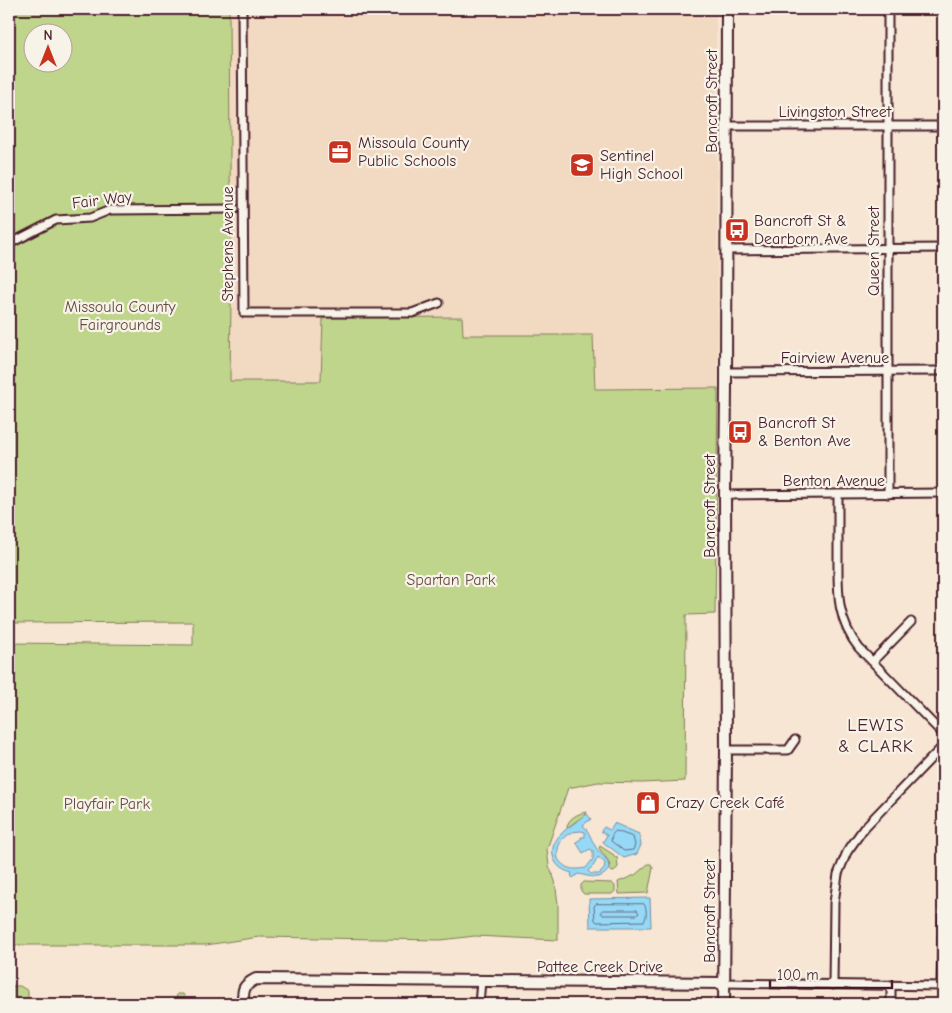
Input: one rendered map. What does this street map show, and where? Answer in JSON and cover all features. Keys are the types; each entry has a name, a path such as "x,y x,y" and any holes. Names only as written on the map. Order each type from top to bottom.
{"street":[{"name":"Stephens Avenue","path":"242,9 244,313 412,313 439,302"},
{"name":"Bancroft Street","path":"724,1004 726,750 724,495 727,9"},
{"name":"Queen Street","path":"888,9 888,494"},
{"name":"Livingston Street","path":"726,126 943,126"},
{"name":"Fair Way","path":"9,244 56,220 90,218 110,210 235,209"},
{"path":"726,250 943,248"},
{"name":"Fairview Avenue","path":"726,372 943,372"},
{"name":"Benton Avenue","path":"724,495 943,493"},
{"path":"838,495 838,600 843,620 852,640 943,734"},
{"path":"873,662 912,622"},
{"path":"726,750 788,750 795,740"},
{"path":"833,985 834,903 838,874 847,852 864,828 943,746"},
{"path":"942,986 943,912"},
{"name":"Pattee Creek Drive","path":"243,1004 243,992 247,984 256,980 942,986"},
{"path":"479,1004 481,981"},
{"path":"890,1004 891,986"}],"shaded area":[{"path":"229,10 716,12 718,388 596,388 593,335 463,335 461,317 323,318 321,381 229,382 231,298"}],"green space":[{"path":"9,9 229,10 230,381 321,381 323,318 462,317 463,335 593,335 595,389 718,388 715,614 686,615 685,781 598,782 568,788 547,849 549,866 555,881 558,904 558,940 475,936 441,940 259,937 206,945 9,945 9,643 193,645 193,622 9,623"},
{"path":"587,812 567,828 567,825 574,817"},
{"path":"600,846 614,855 614,857 617,857 618,867 614,872 610,871 607,859 599,848"},
{"path":"648,864 651,864 653,868 648,893 619,894 618,882 635,875"},
{"path":"584,882 612,883 615,886 615,891 612,894 584,894 581,891 581,885"},
{"path":"9,986 20,986 28,991 28,1000 176,1000 177,994 183,994 189,1004 9,1004"}],"water":[{"path":"587,814 591,819 583,825 597,849 606,859 609,869 599,877 578,874 573,878 571,876 572,873 561,868 554,859 554,845 562,833","holes":["572,832 585,832 585,837 581,837 576,842 583,853 590,849 593,851 593,859 586,868 570,868 558,859 560,843","598,857 605,863 604,869 599,874 591,874 588,871"]},
{"path":"614,823 639,834 641,845 637,854 624,858 603,842 607,835 601,831 604,827 610,830"},
{"path":"650,898 651,927 590,927 589,899"}],"place":[{"name":"Missoula County Public Schools","path":"340,152"},
{"name":"Sentinel High School","path":"582,165"},
{"name":"Bancroft St & Dearborn Ave","path":"737,230"},
{"name":"Bancroft St & Benton Ave","path":"740,432"},
{"name":"Crazy Creek Café","path":"648,803"}],"district":[{"name":"LEWIS & CLARK","path":"876,735"}],"park label":[{"name":"Missoula County Fairgrounds","path":"120,316"},
{"name":"Spartan Park","path":"451,580"},
{"name":"Playfair Park","path":"107,804"}]}
